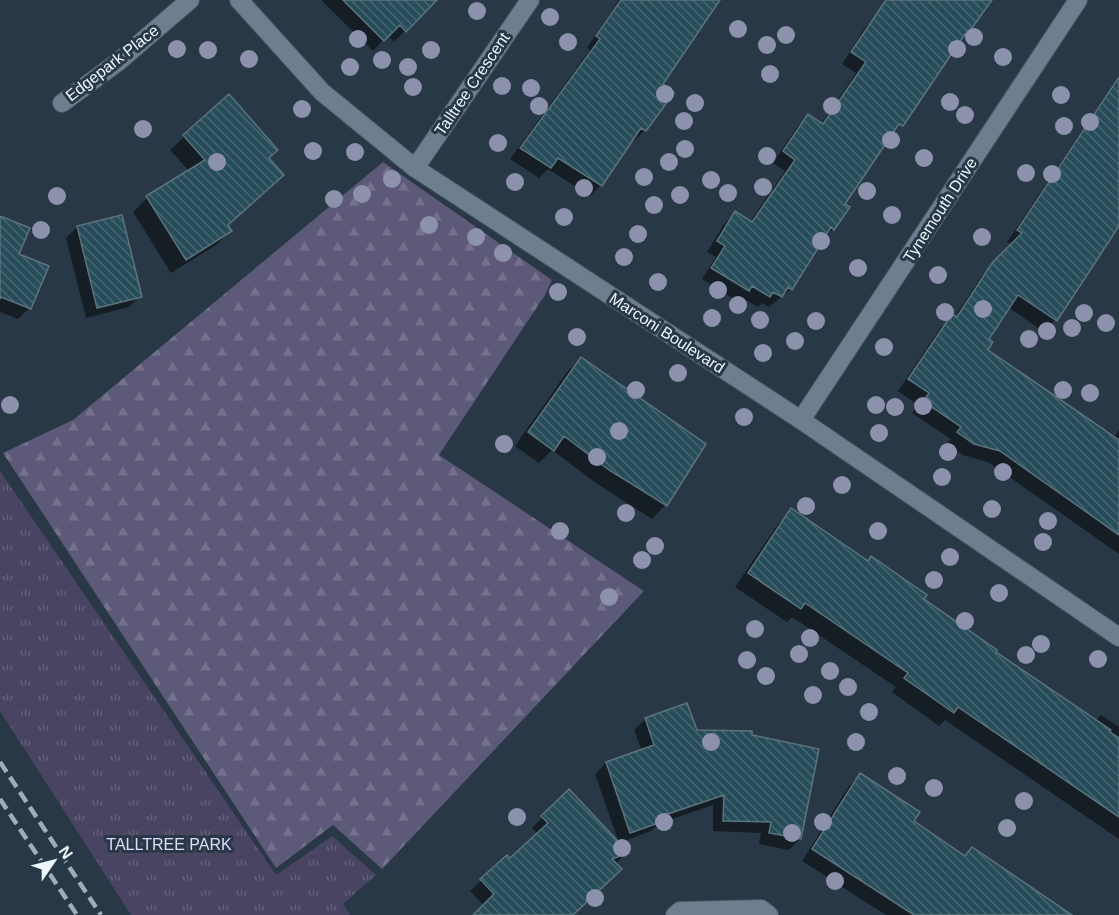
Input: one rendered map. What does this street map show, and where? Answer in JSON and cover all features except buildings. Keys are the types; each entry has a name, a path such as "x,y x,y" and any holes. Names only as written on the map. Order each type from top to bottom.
{"street":[{"name":"Edgepark Place","path":"62,104 118,62 190,0"},
{"name":"Marconi Boulevard","path":"239,0 322,92 415,168 801,420 1119,637"},
{"name":"Talltree Crescent","path":"415,168 530,0"},
{"name":"Tynemouth Drive","path":"801,420 1078,0"},
{"path":"675,915 680,911 761,909 770,915"}],"green space":[{"path":"383,162 552,280 545,295 439,455 644,591 382,869 333,825 276,868 3,453 73,420"},
{"name":"TALLTREE PARK","path":"0,471 276,875 332,836 376,875 343,904 350,915 131,915 0,711"}],"railway":[{"path":"0,762 101,915"},
{"path":"0,799 77,915"}]}
